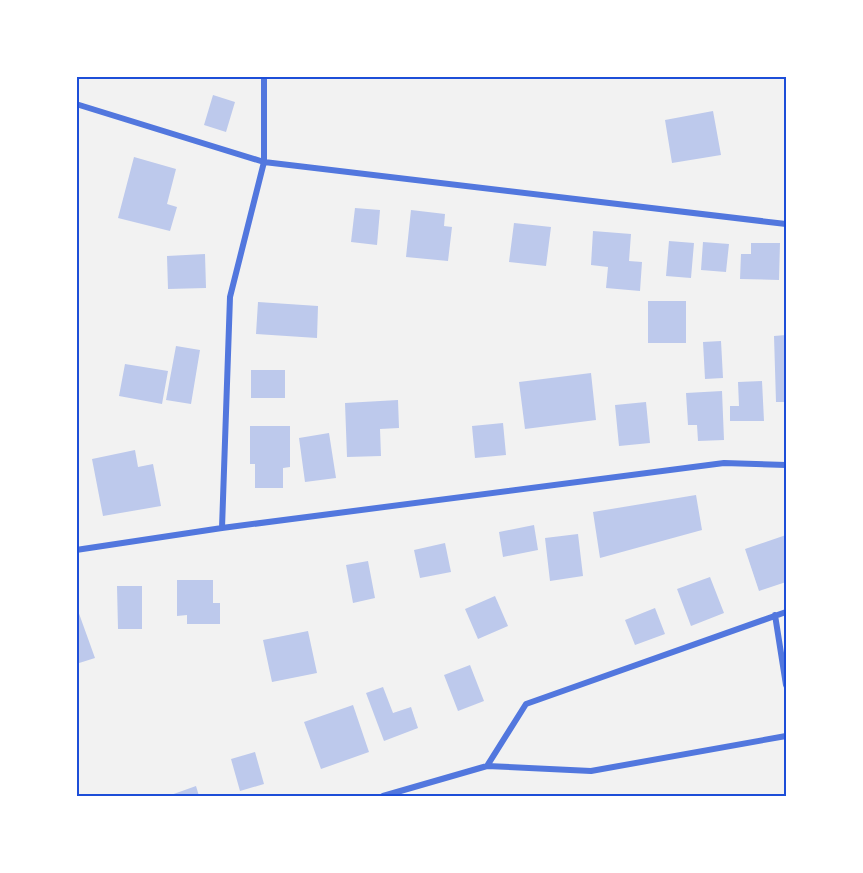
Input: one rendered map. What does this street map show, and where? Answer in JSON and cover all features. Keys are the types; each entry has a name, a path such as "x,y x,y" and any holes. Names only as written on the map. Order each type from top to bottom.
{"street":[{"path":"222,528 230,297 264,162 264,76"},
{"path":"76,104 264,162 786,224"},
{"path":"76,550 222,528 724,463 786,465"},
{"path":"487,766 526,704 786,612"},
{"path":"775,615 786,685"},
{"path":"383,796 487,766 591,771 786,736"}],"building":[{"path":"213,95 235,102 226,132 204,125"},
{"path":"713,111 721,155 672,163 665,120"},
{"path":"134,157 176,169 167,204 177,207 170,231 118,218"},
{"path":"355,208 380,210 377,245 351,242"},
{"path":"411,210 445,214 444,226 452,227 448,261 406,257"},
{"path":"514,223 551,227 546,266 509,262"},
{"path":"593,231 631,234 629,261 642,262 640,291 606,288 608,267 591,265"},
{"path":"669,241 694,243 691,278 666,276"},
{"path":"703,242 729,244 726,272 701,270"},
{"path":"751,243 780,243 779,280 740,279 741,254 751,254"},
{"path":"205,254 206,288 168,289 167,256"},
{"path":"648,301 686,301 686,343 648,343"},
{"path":"258,302 318,306 317,338 256,334"},
{"path":"786,335 786,402 776,402 774,336"},
{"path":"721,341 723,378 705,379 703,342"},
{"path":"176,346 200,350 191,404 166,400"},
{"path":"125,364 168,371 162,404 119,396"},
{"path":"251,370 285,370 285,398 251,398"},
{"path":"591,373 596,420 525,429 519,382"},
{"path":"762,381 764,421 730,421 730,406 739,406 738,382"},
{"path":"722,391 724,440 698,441 697,425 688,425 686,393"},
{"path":"398,400 399,428 380,429 381,456 347,457 345,403"},
{"path":"646,402 650,443 619,446 615,405"},
{"path":"503,423 506,455 475,458 472,426"},
{"path":"250,426 290,426 290,467 283,468 283,488 255,488 255,464 250,464"},
{"path":"329,433 336,478 305,482 299,438"},
{"path":"135,450 138,467 153,464 161,506 103,516 92,459"},
{"path":"696,495 702,530 600,558 593,512"},
{"path":"534,525 538,550 503,557 499,532"},
{"path":"578,534 583,576 550,581 545,538"},
{"path":"786,535 786,582 759,591 745,549"},
{"path":"445,543 451,572 420,578 414,550"},
{"path":"368,561 375,598 353,603 346,565"},
{"path":"710,577 724,613 691,626 677,589"},
{"path":"177,580 213,580 213,603 220,603 220,624 187,624 187,615 177,616"},
{"path":"117,586 142,586 142,629 118,629"},
{"path":"495,596 508,626 478,639 465,609"},
{"path":"655,608 665,634 635,645 625,620"},
{"path":"76,609 95,658 76,664"},
{"path":"308,631 317,673 272,682 263,640"},
{"path":"470,665 484,701 458,711 444,675"},
{"path":"383,687 393,713 411,707 418,728 384,741 366,693"},
{"path":"353,705 369,752 321,769 304,722"},
{"path":"255,752 264,784 240,791 231,759"},
{"path":"196,786 199,796 168,796"}]}
